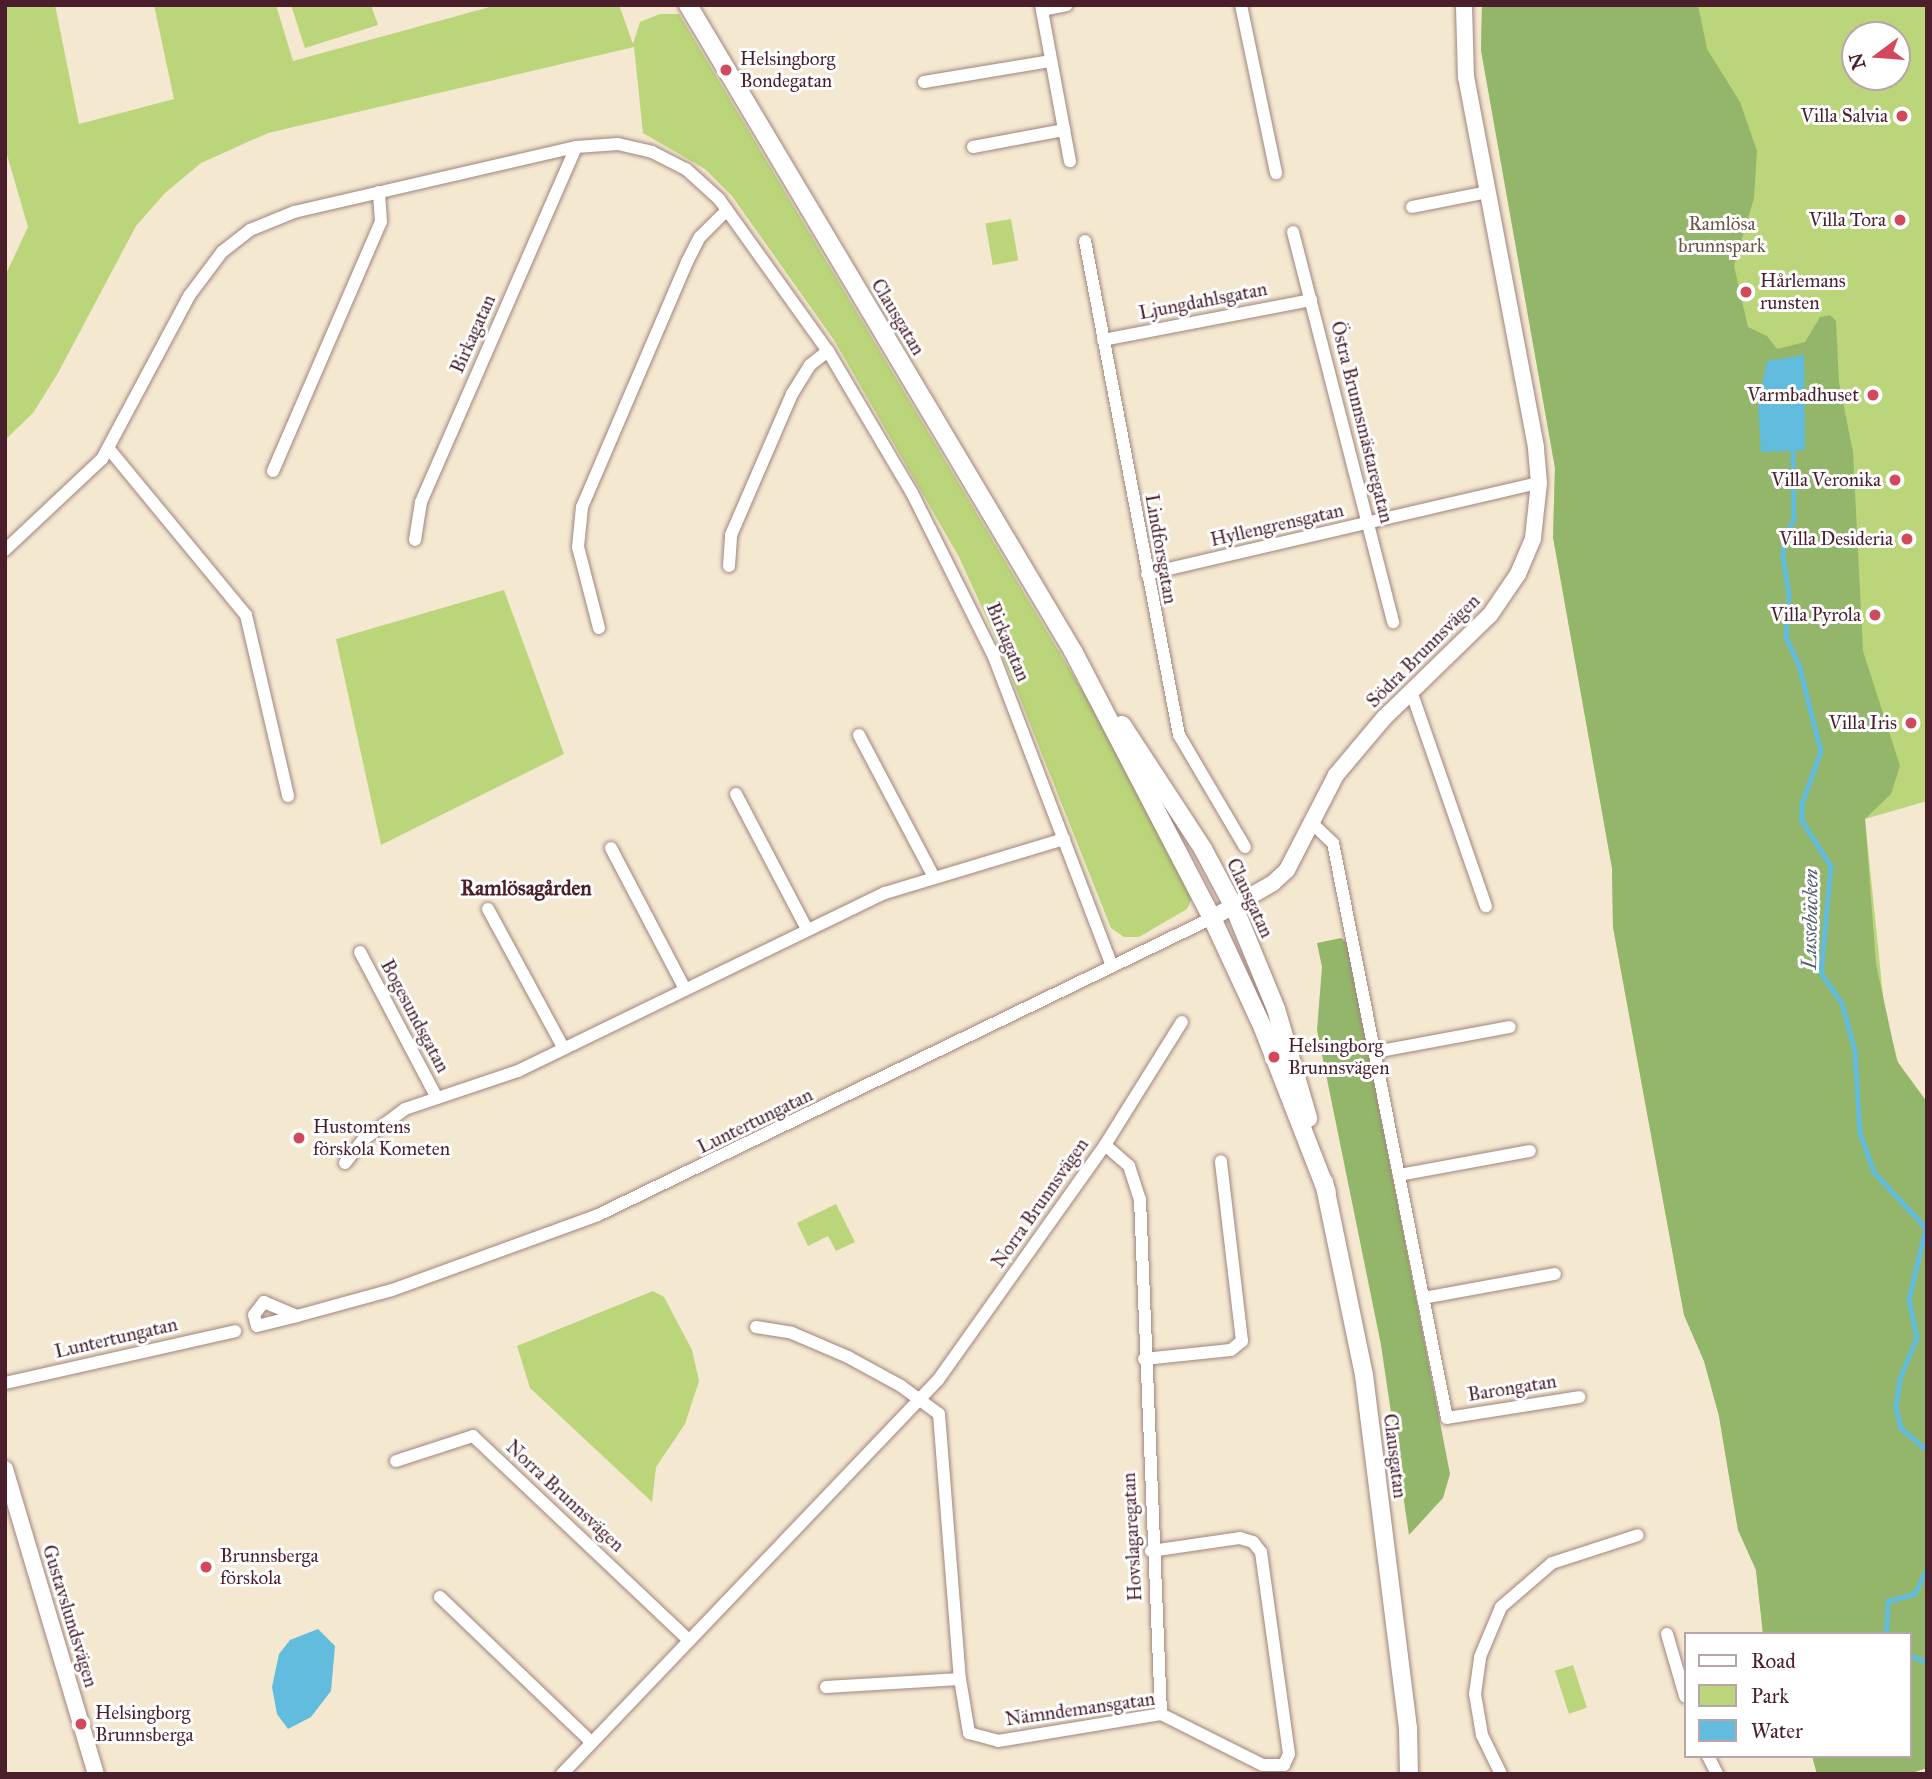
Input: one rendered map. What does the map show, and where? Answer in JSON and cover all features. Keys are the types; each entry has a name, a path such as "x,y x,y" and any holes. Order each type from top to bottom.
{"main road":[{"name":"Clausgatan","path":"688,5 1073,651 1178,808 1234,907 1284,1034 1327,1192 1364,1374 1408,1728 1418,1774"},
{"name":"Clausgatan","path":"1073,651 1212,918 1267,1037 1327,1192"},
{"name":"Clausgatan","path":"1408,1728 1409,1774"}],"street":[{"path":"1066,5 1041,7 1070,161"},
{"path":"1241,5 1276,173"},
{"name":"Södra Brunnsvägen","path":"1212,918 1234,907 1287,870 1336,775 1411,691 1507,594 1533,538 1539,484 1536,447 1465,66 1464,5"},
{"path":"924,82 1051,61"},
{"path":"973,148 1064,130"},
{"name":"Birkagatan","path":"5,550 109,449 189,296 222,252 270,220 576,147 618,144 664,157 698,178 727,210 828,351 965,590 1112,966"},
{"name":"Birkagatan","path":"415,540 421,502 576,147"},
{"path":"273,471 381,222 379,192"},
{"path":"1412,207 1488,192"},
{"path":"599,628 579,552 582,507 687,262 700,237 727,210"},
{"name":"Östra Brunnsmästaregatan","path":"1293,232 1393,622"},
{"name":"Lindforsgatan","path":"1084,241 1179,736 1245,847"},
{"name":"Ljungdahlsgatan","path":"1103,340 1311,300"},
{"path":"729,566 731,535 792,394 810,365 828,351"},
{"path":"109,449 246,615 288,796"},
{"name":"Hyllengrensgatan","path":"1147,574 1539,484"},
{"path":"1411,691 1486,906"},
{"path":"859,735 934,877"},
{"path":"736,794 807,929"},
{"name":"Barongatan","path":"1312,823 1333,843 1447,1418 1579,1397"},
{"name":"Bogesundsgatan","path":"345,1164 359,1144 399,1112 504,1077 885,893 1064,839"},
{"path":"611,848 685,989"},
{"path":"488,909 564,1049"},
{"name":"Luntertungatan","path":"297,1317 443,1274 598,1215 1212,918"},
{"name":"Bogesundsgatan","path":"360,952 437,1098"},
{"name":"Norra Brunnsvägen","path":"562,1774 590,1741 920,1399 1105,1145 1182,1022"},
{"path":"1375,1052 1510,1027"},
{"name":"Hovslagaregatan","path":"1105,1145 1129,1167 1138,1187 1151,1552 1161,1714"},
{"path":"1399,1175 1531,1152"},
{"path":"1144,1359 1231,1350 1242,1341 1221,1161"},
{"path":"1423,1298 1555,1274"},
{"path":"755,1327 792,1333 826,1347 920,1399"},
{"name":"Luntertungatan","path":"5,1383 235,1331"},
{"name":"Nämndemansgatan","path":"920,1399 939,1414 943,1430 966,1730 988,1740 1161,1714 1263,1765 1280,1766 1289,1758 1261,1552 1253,1542 1240,1538 1151,1552"},
{"name":"Norra Brunnsvägen","path":"396,1461 473,1436 689,1640"},
{"name":"Gustavslundsvägen","path":"5,1469 96,1774"},
{"path":"1501,1774 1482,1735 1475,1694 1480,1657 1501,1607 1552,1563 1638,1535"},
{"path":"440,1597 590,1741"},
{"path":"1667,1634 1684,1693"},
{"path":"826,1687 960,1679"},
{"path":"1710,1758 1717,1774"}],"green space":[{"path":"5,5 55,5 79,124 174,99 154,5 276,5 293,61 497,5 619,5 633,44 640,22 660,14 679,14 1101,722 1193,896 1187,909 1139,937 1124,937 1111,928 995,636 959,557 834,340 732,196 705,169 643,133 634,47 268,133 201,163 165,193 136,226 58,373 33,413 5,440 5,276 28,227 5,148"},
{"path":"291,5 371,5 378,25 305,48"},
{"name":"Ramlösa brunnspark","path":"1482,5 1927,5 1927,801 1865,819 1885,1015 1903,1079 1927,1102 1927,1768 1908,1774 1817,1774 1813,1758 1911,1758 1911,1632 1763,1632 1756,1570 1738,1530 1719,1416 1704,1361 1684,1315 1613,927 1612,868 1553,537 1555,468 1481,50"},
{"name":"Ramlösa brunnspark","path":"1482,5 1698,5 1707,49 1740,102 1757,151 1754,198 1734,266 1748,327 1767,336 1777,349 1805,342 1820,317 1830,315 1836,321 1839,382 1853,452 1863,651 1900,766 1891,794 1865,819 1876,964 1897,1061 1927,1102 1927,1768 1908,1774 1817,1774 1813,1758 1911,1758 1911,1632 1763,1632 1756,1570 1738,1530 1719,1416 1704,1361 1684,1315 1613,927 1612,868 1553,537 1555,468 1481,50"},
{"path":"1011,219 1018,260 993,265 985,224"},
{"path":"504,590 564,754 381,845 336,639"},
{"path":"1341,938 1347,942 1450,1474 1443,1498 1409,1535 1381,1345 1317,1030 1322,967 1317,943"},
{"path":"836,1204 855,1242 836,1251 828,1236 808,1246 797,1223"},
{"path":"653,1291 664,1297 692,1350 699,1381 685,1424 656,1467 652,1502 530,1388 517,1346"},
{"path":"1573,1665 1587,1708 1569,1714 1555,1671"}],"water":[{"path":"1804,355 1805,450 1761,452 1758,405 1767,361"},
{"path":"318,1629 335,1646 331,1691 311,1717 288,1729 277,1714 272,1687 279,1654 290,1640"}],"waterway":[{"name":"Lussebäcken","path":"1793,445 1794,520 1785,536 1783,556 1789,594 1786,637 1799,665 1821,751 1802,804 1802,821 1831,866 1821,973 1842,1003 1855,1051 1860,1133 1874,1172 1926,1228 1909,1300 1917,1338 1900,1379 1896,1407 1901,1428 1927,1451"},
{"name":"Lussebäcken","path":"1886,1632 1888,1601 1914,1594 1927,1569"},
{"name":"Lussebäcken","path":"1911,1656 1927,1662"}],"place":[{"name":"Helsingborg Bondegatan","path":"726,70"},
{"name":"Villa Salvia","path":"1902,116"},
{"name":"Villa Tora","path":"1900,220"},
{"name":"Hårlemans runsten","path":"1746,292"},
{"name":"Varmbadhuset","path":"1873,395"},
{"name":"Villa Veronika","path":"1895,480"},
{"name":"Villa Desideria","path":"1907,539"},
{"name":"Villa Pyrola","path":"1875,615"},
{"name":"Villa Iris","path":"1911,723"},
{"name":"Helsingborg Brunnsvägen","path":"1274,1057"},
{"name":"Hustomtens förskola Kometen","path":"299,1138"},
{"name":"Brunnsberga förskola","path":"206,1567"},
{"name":"Helsingborg Brunnsberga","path":"81,1724"}],"district":[{"name":"Ramlösagården","path":"526,888"}]}
